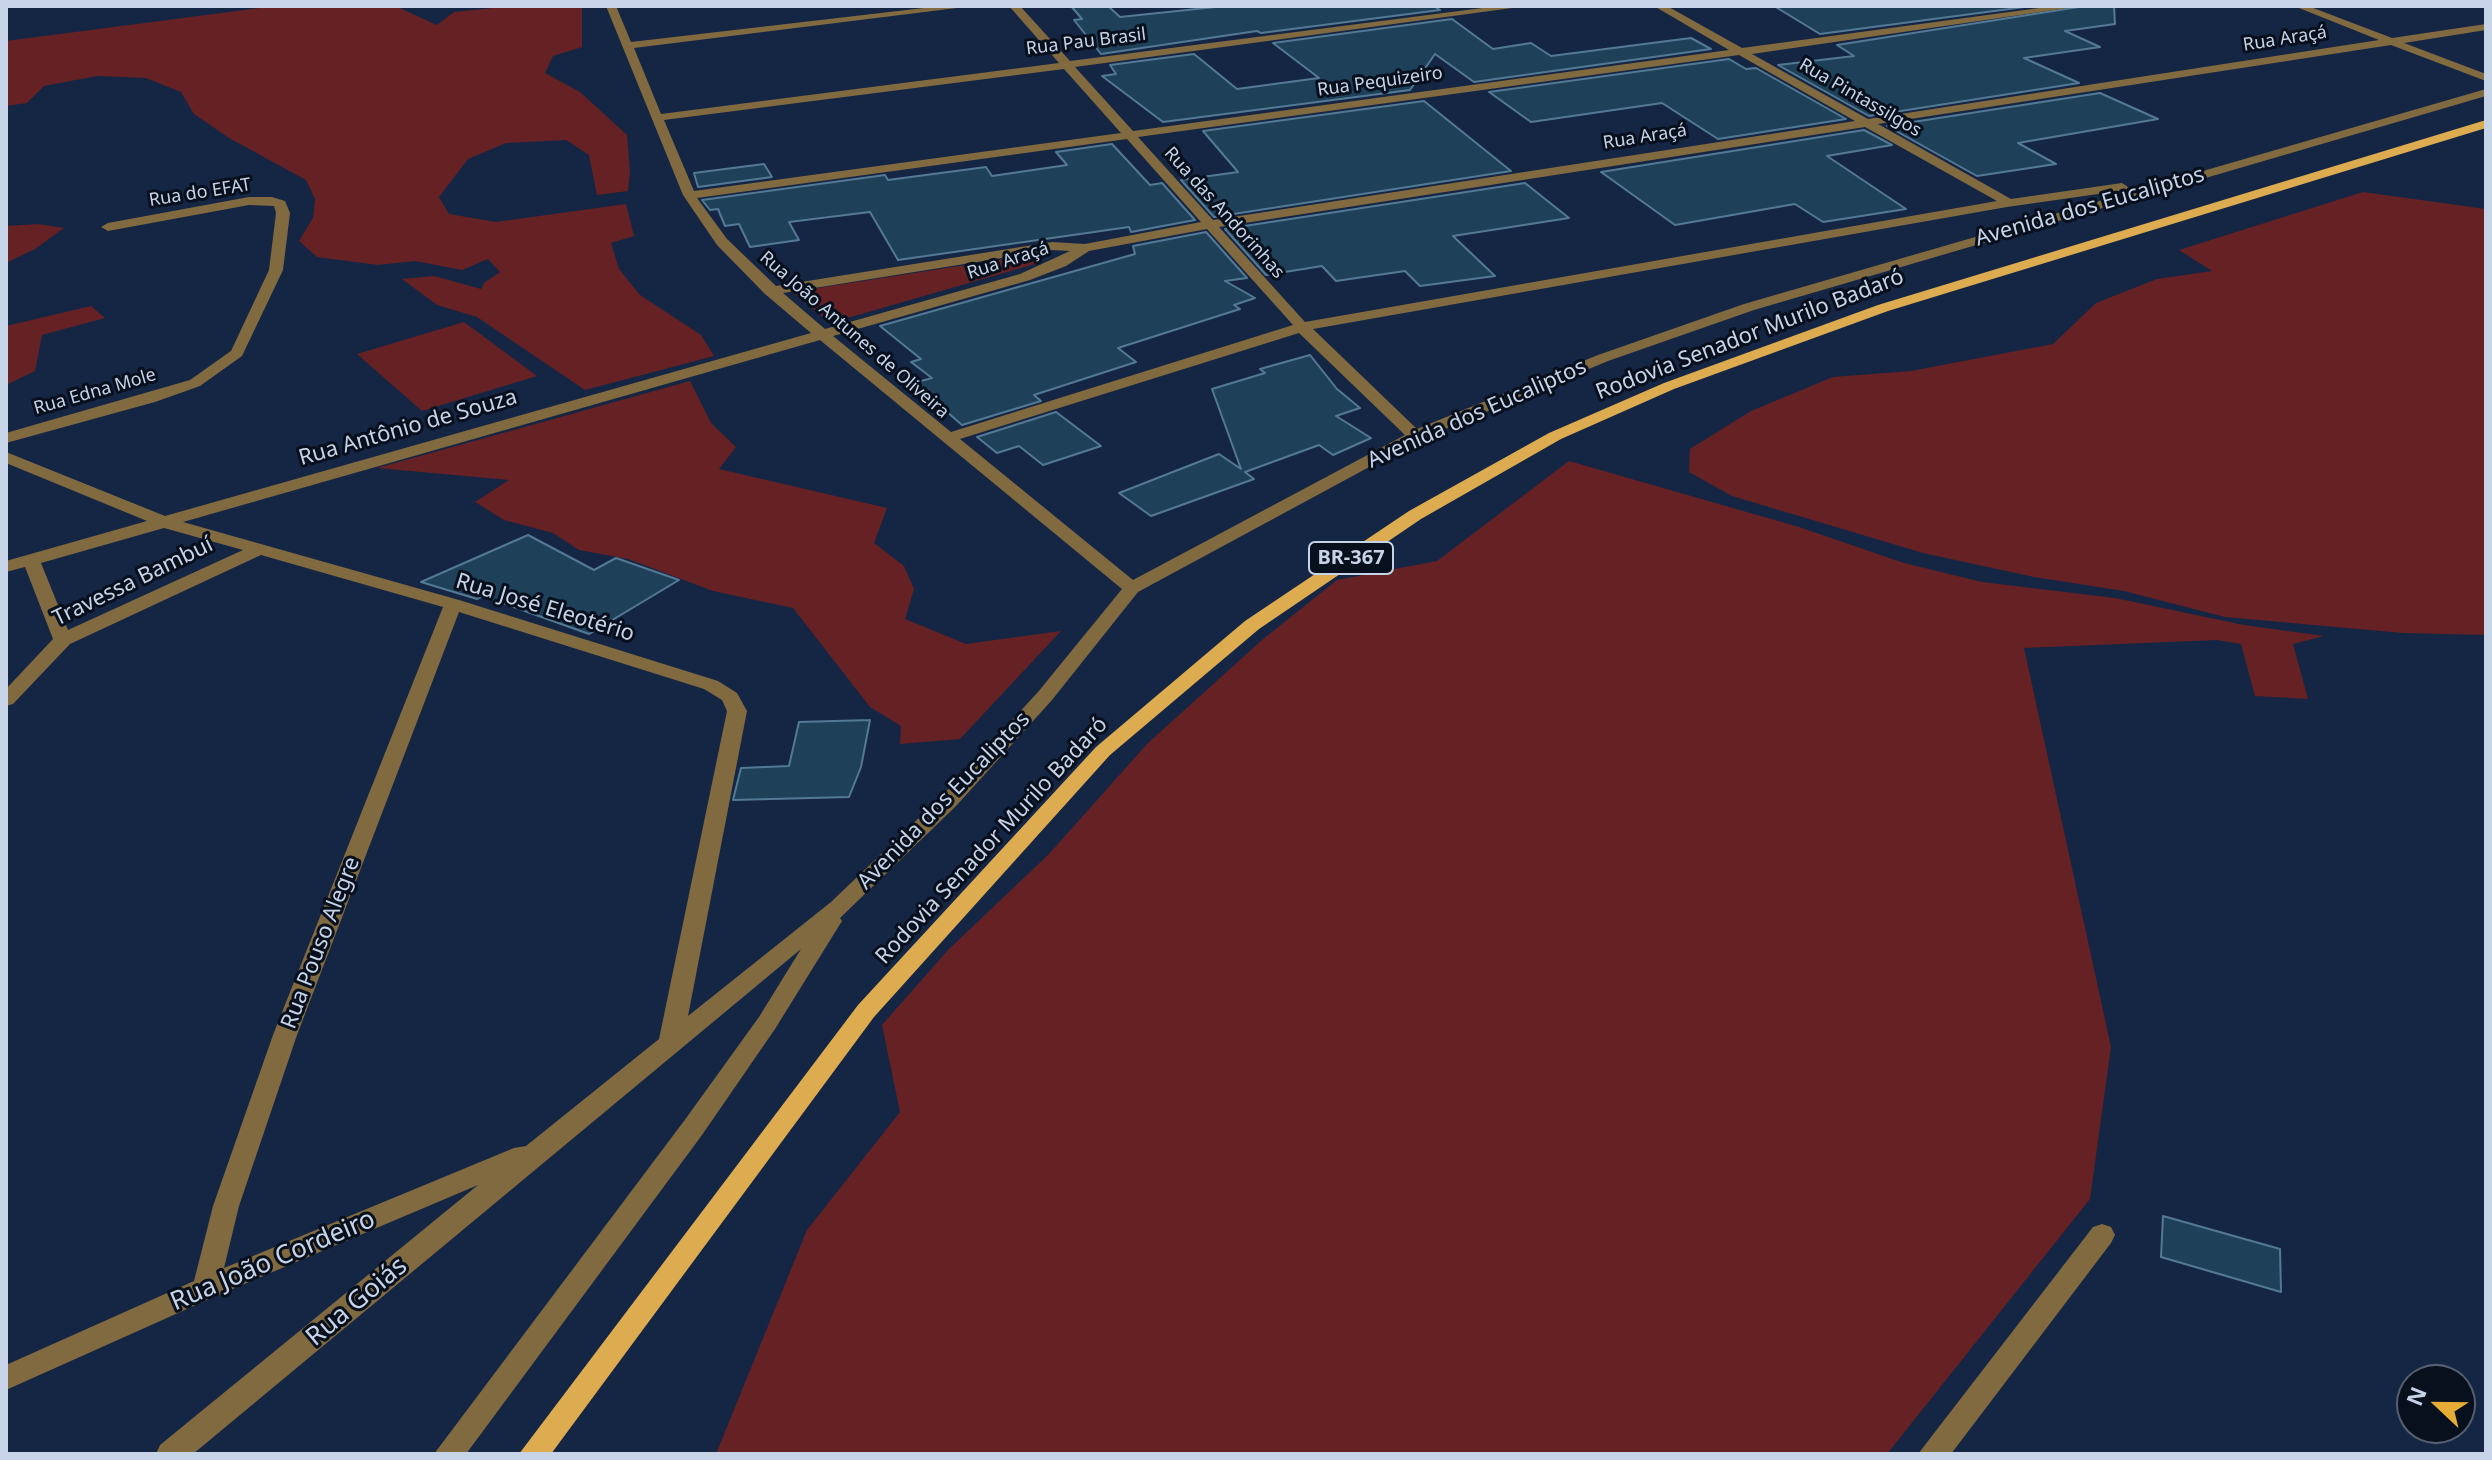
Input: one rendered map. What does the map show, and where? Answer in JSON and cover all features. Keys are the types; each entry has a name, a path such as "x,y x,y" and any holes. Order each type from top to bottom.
{"main road":[{"name":"Rodovia Senador Murilo Badaró","path":"534,1454 866,1011 1103,751 1264,617 1427,508 1555,436 1669,386 1883,308 2486,124"}],"street":[{"name":"Rua João Antunes de Oliveira","path":"611,6 689,195 722,242 770,291 822,336 1132,588"},
{"path":"625,46 968,6"},
{"name":"Rua das Andorinhas","path":"1014,6 1302,327 1415,436"},
{"name":"Rua Pau Brasil","path":"656,118 1522,6"},
{"name":"Rua Pintassilgos","path":"1659,6 2042,221"},
{"name":"Rua Pequizeiro","path":"689,195 2077,6"},
{"path":"2299,6 2486,78"},
{"name":"Rua Araçá","path":"822,336 1025,277 1061,263 1085,248 1211,224 2486,27"},
{"name":"Avenida dos Eucaliptos","path":"541,1148 839,907 949,801 1045,696 1132,588 1415,436 1603,358 1749,307 2486,92"},
{"path":"947,438 1302,327 2008,203 2184,179"},
{"name":"Rua do EFAT","path":"108,227 249,201 280,204 283,213 276,270 237,353 195,383"},
{"path":"770,291 1052,246 1085,248"},
{"name":"Rua Antônio de Souza","path":"6,567 822,336"},
{"name":"Rua Edna Mole","path":"6,438 195,383"},
{"name":"Rua José Eleotério","path":"6,457 163,522 255,551 453,604 711,685 730,697 737,711 670,1046"},
{"name":"Travessa Bambuí","path":"6,700 63,640 255,551"},
{"path":"31,560 63,640"},
{"name":"Rua Pouso Alegre","path":"206,1288 226,1206 285,1035 453,604"},
{"path":"449,1454 693,1128 767,1023 839,907"},
{"name":"Rua João Cordeiro","path":"6,1378 206,1288 541,1148"},
{"name":"Rua Goiás","path":"171,1454 541,1148"},
{"path":"1933,1454 2102,1235"}],"shaded area":[{"path":"275,6 395,6 437,25 454,12 512,6 582,6 582,47 553,56 545,73 580,92 627,135 628,191 597,195 589,155 566,140 506,143 468,159 439,197 449,214 496,222 626,204 634,236 611,243 619,269 640,295 701,335 714,356 585,390 477,317 437,305 402,279 434,276 481,289 484,283 500,272 488,259 462,270 415,261 378,265 317,257 299,241 313,218 315,199 306,180 229,138 194,114 181,92 146,78 97,76 44,86 27,103 6,106 6,41"},
{"path":"2363,192 2486,209 2486,635 2403,633 2225,617 2124,591 2034,577 1923,553 1732,496 1689,472 1690,449 1751,411 1833,377 1911,371 2053,344 2096,303 2157,279 2212,271 2179,250"},
{"path":"38,224 64,228 35,249 6,263 6,226"},
{"path":"1037,254 1042,258 1035,264 830,323 792,292"},
{"path":"91,306 105,318 42,335 35,371 6,385 6,326"},
{"path":"464,322 537,376 422,411 357,354"},
{"path":"690,381 711,423 736,447 719,469 887,508 874,543 904,566 914,589 905,619 966,644 1061,631 960,739 900,744 901,726 870,707 793,608 713,591 628,559 579,550 553,533 504,520 475,502 509,480 377,468"},
{"path":"1569,461 1799,527 1904,563 1982,582 2115,598 2244,625 2324,636 2293,644 2308,699 2255,696 2241,644 2217,640 2024,648 2111,1047 2090,1199 1887,1454 716,1454 807,1230 900,1112 882,1025 948,950 1049,854 1147,744 1262,640 1337,580 1437,561"}],"building":[{"path":"1071,6 1108,6 1120,17 1225,6 1434,6 1440,10 1261,33 1257,31 1101,54 1074,20 1082,19"},
{"path":"1774,6 2032,6 1820,34"},
{"path":"2085,6 2114,6 2115,24 2065,31 2100,47 2024,58 2079,83 1869,116 1778,65 1854,56 1837,45"},
{"path":"1452,19 1493,49 1531,43 1551,56 1691,38 1711,49 1474,82 1435,54 1410,90 1163,122 1102,76 1116,74 1110,65 1194,54 1237,89 1319,78 1273,43"},
{"path":"1729,59 1746,69 1756,68 1846,119 1718,139 1662,103 1531,122 1489,92"},
{"path":"2100,93 2158,119 2018,143 2056,164 1977,176 1887,126"},
{"path":"1424,101 1511,171 1214,217 1181,180 1238,172 1203,131"},
{"path":"1864,130 1892,145 1827,156 1906,209 1823,222 1795,204 1675,225 1601,172"},
{"path":"1112,144 1150,185 1162,183 1195,220 1131,232 1129,227 898,260 870,212 789,222 799,240 750,247 739,224 725,226 718,209 710,210 702,200 885,175 888,180 986,167 992,176 1067,165 1056,152"},
{"path":"764,164 772,177 698,187 694,173"},
{"path":"1525,183 1569,218 1453,236 1495,276 1420,286 1405,271 1336,281 1322,266 1266,275 1225,229"},
{"path":"1206,232 1247,278 1225,281 1255,298 1234,305 1240,309 1118,348 1136,362 1034,395 1041,401 962,425 914,383 932,378 911,362 921,359 880,326 1135,254 1133,246"},
{"path":"1310,355 1337,389 1360,408 1336,416 1371,438 1333,455 1319,445 1245,472 1254,479 1151,516 1119,493 1219,454 1241,469 1212,389 1265,373 1260,369"},
{"path":"1056,412 1101,446 1043,465 1019,446 997,453 977,437"},
{"path":"528,535 594,570 616,558 679,580 589,634 483,596 477,599 421,582"},
{"path":"870,720 861,767 849,797 733,800 741,768 789,766 799,722"},
{"path":"2163,1216 2280,1249 2281,1292 2161,1257"}]}
